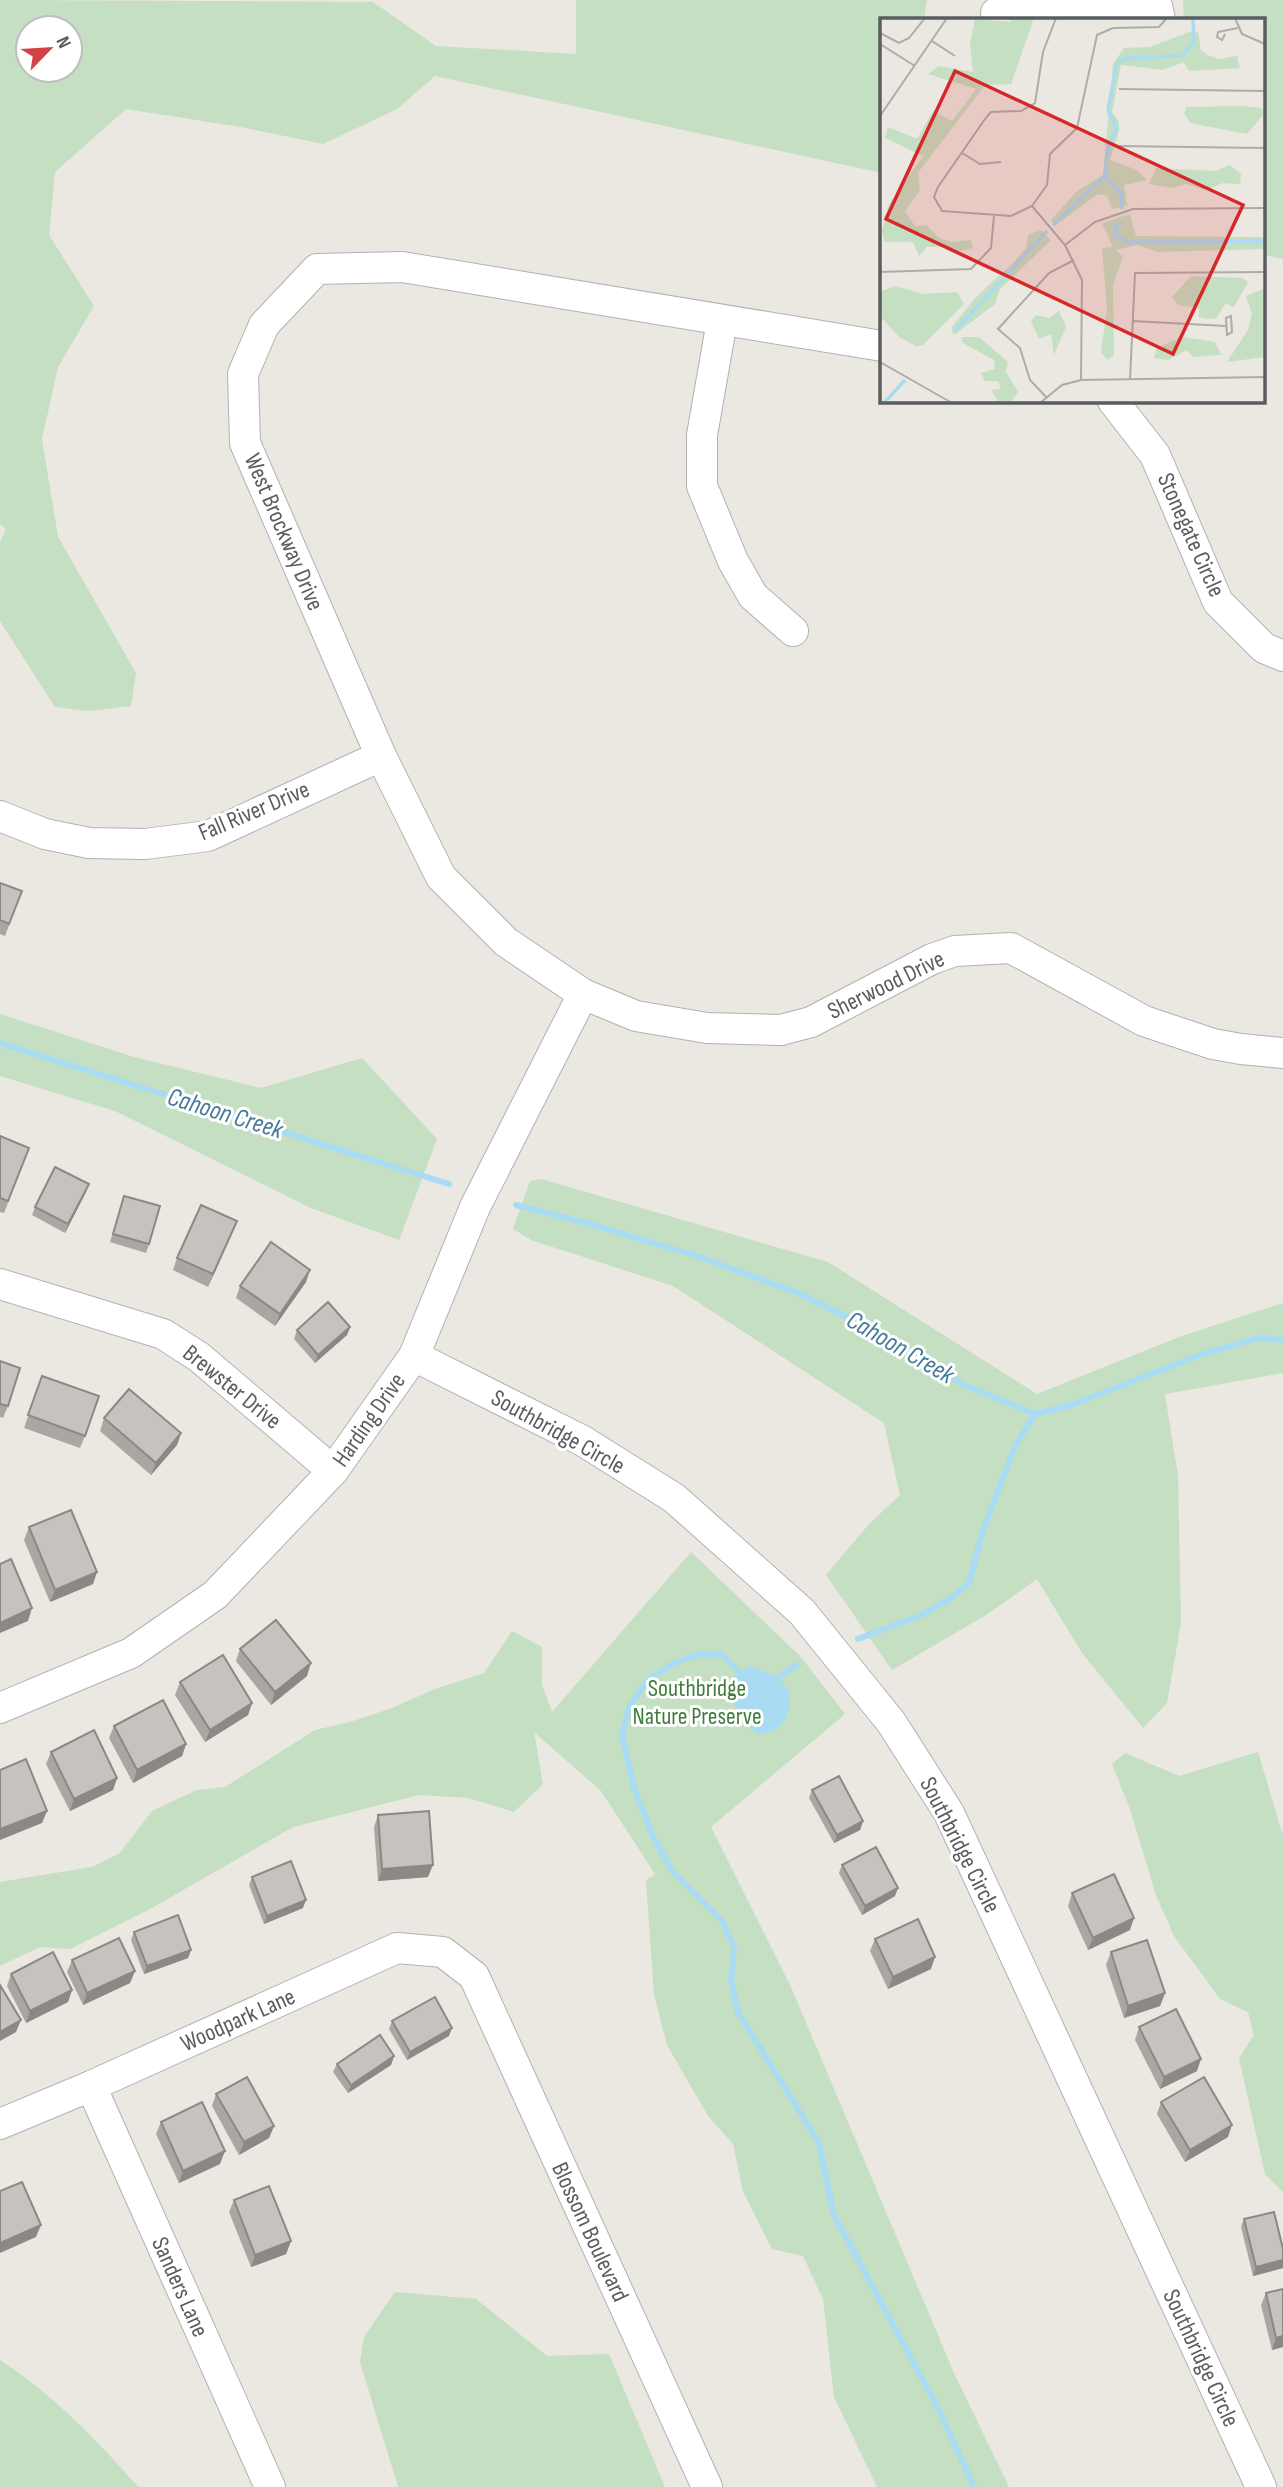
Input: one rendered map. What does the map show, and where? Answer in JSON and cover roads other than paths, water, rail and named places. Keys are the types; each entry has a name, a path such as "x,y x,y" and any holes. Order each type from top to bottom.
{"street":[{"path":"996,11 1060,5 1158,8"},
{"name":"West Brockway Drive","path":"636,1016 583,994 506,942 441,877 381,755 246,443 243,374 264,325 317,269 402,267 722,321"},
{"path":"793,631 753,596 733,561 702,486 702,435 722,321 880,346"},
{"name":"Stonegate Circle","path":"1114,402 1156,455 1218,601 1264,648 1283,656"},
{"name":"Fall River Drive","path":"0,816 45,834 89,843 145,844 208,836 381,755"},
{"name":"Sherwood Drive","path":"636,1016 707,1028 781,1030 811,1022 932,959 956,951 1011,948 1144,1021 1213,1044 1283,1053"},
{"name":"Harding Drive","path":"0,1708 131,1653 215,1595 332,1471 414,1356 475,1207 583,994"},
{"name":"Brewster Drive","path":"0,1284 163,1335 199,1357 332,1471"},
{"name":"Southbridge Circle","path":"414,1356 583,1441 674,1498 802,1612 891,1723 949,1813 1261,2487"},
{"name":"Woodpark Lane","path":"0,2124 91,2086 397,1948 443,1952 474,1976"},
{"name":"Blossom Boulevard","path":"474,1976 707,2487"},
{"name":"Sanders Lane","path":"91,2086 270,2487"}],"water":[{"path":"748,1666 777,1678 787,1689 790,1702 787,1715 780,1726 771,1732 758,1734 745,1723 734,1703 732,1678"}],"waterway":[{"name":"Cahoon Creek","path":"0,1043 449,1184"},
{"name":"Cahoon Creek","path":"516,1205 700,1257 798,1293 891,1338 964,1385 1035,1414 1071,1405 1200,1355 1257,1338 1283,1340"},
{"path":"858,1639 919,1616 950,1599 969,1583 982,1533 1015,1446 1035,1414"},
{"path":"745,1678 721,1654 699,1654 674,1663 648,1680 629,1707 622,1735 634,1788 652,1834 672,1871 722,1921 734,1947 731,1981 738,2012 819,2143 834,2215 939,2410 974,2487"},
{"path":"770,1683 797,1665"}],"park label":[{"name":"Southbridge Nature Preserve","path":"697,1702"}]}
